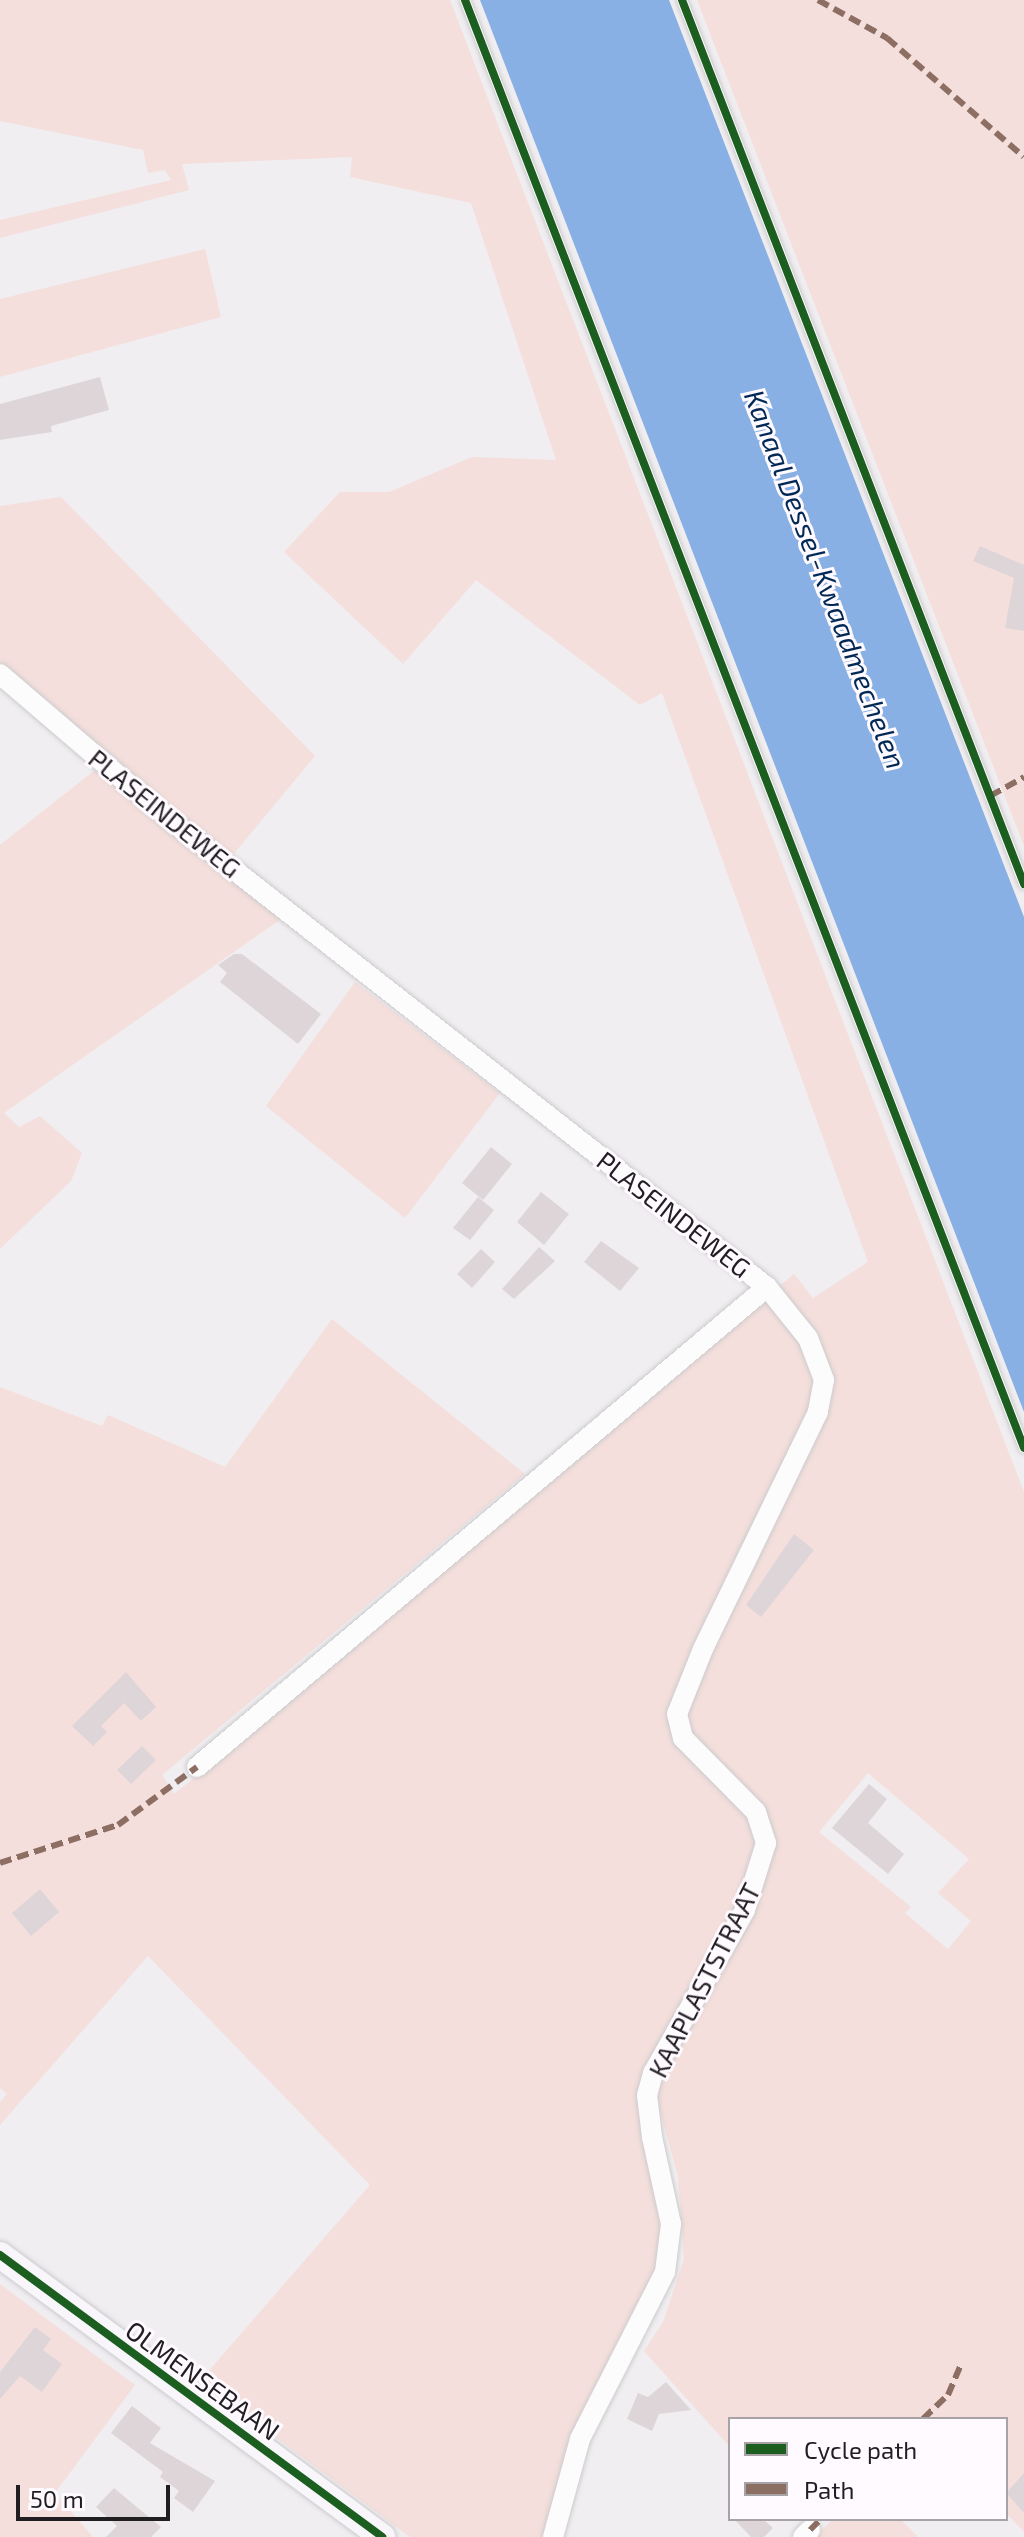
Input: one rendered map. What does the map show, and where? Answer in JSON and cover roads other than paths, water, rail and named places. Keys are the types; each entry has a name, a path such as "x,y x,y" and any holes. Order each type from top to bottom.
{"street":[{"name":"PLASEINDEWEG","path":"0,674 169,819 767,1287 197,1767"},
{"name":"KAAPLASTSTRAAT","path":"553,2537 580,2439 665,2272 671,2224 652,2137 647,2095 653,2073 745,1910 766,1843 756,1812 683,1738 677,1714 703,1649 818,1412 824,1380 808,1338 767,1287"},
{"name":"OLMENSEBAAN","path":"0,2255 382,2537"}],"lane":[{"path":"465,0 1024,1448"},
{"path":"682,0 1024,884"}],"water":[{"name":"Kanaal Dessel-Kwaadmechelen","path":"480,0 669,0 1024,917 1024,1412"}]}
